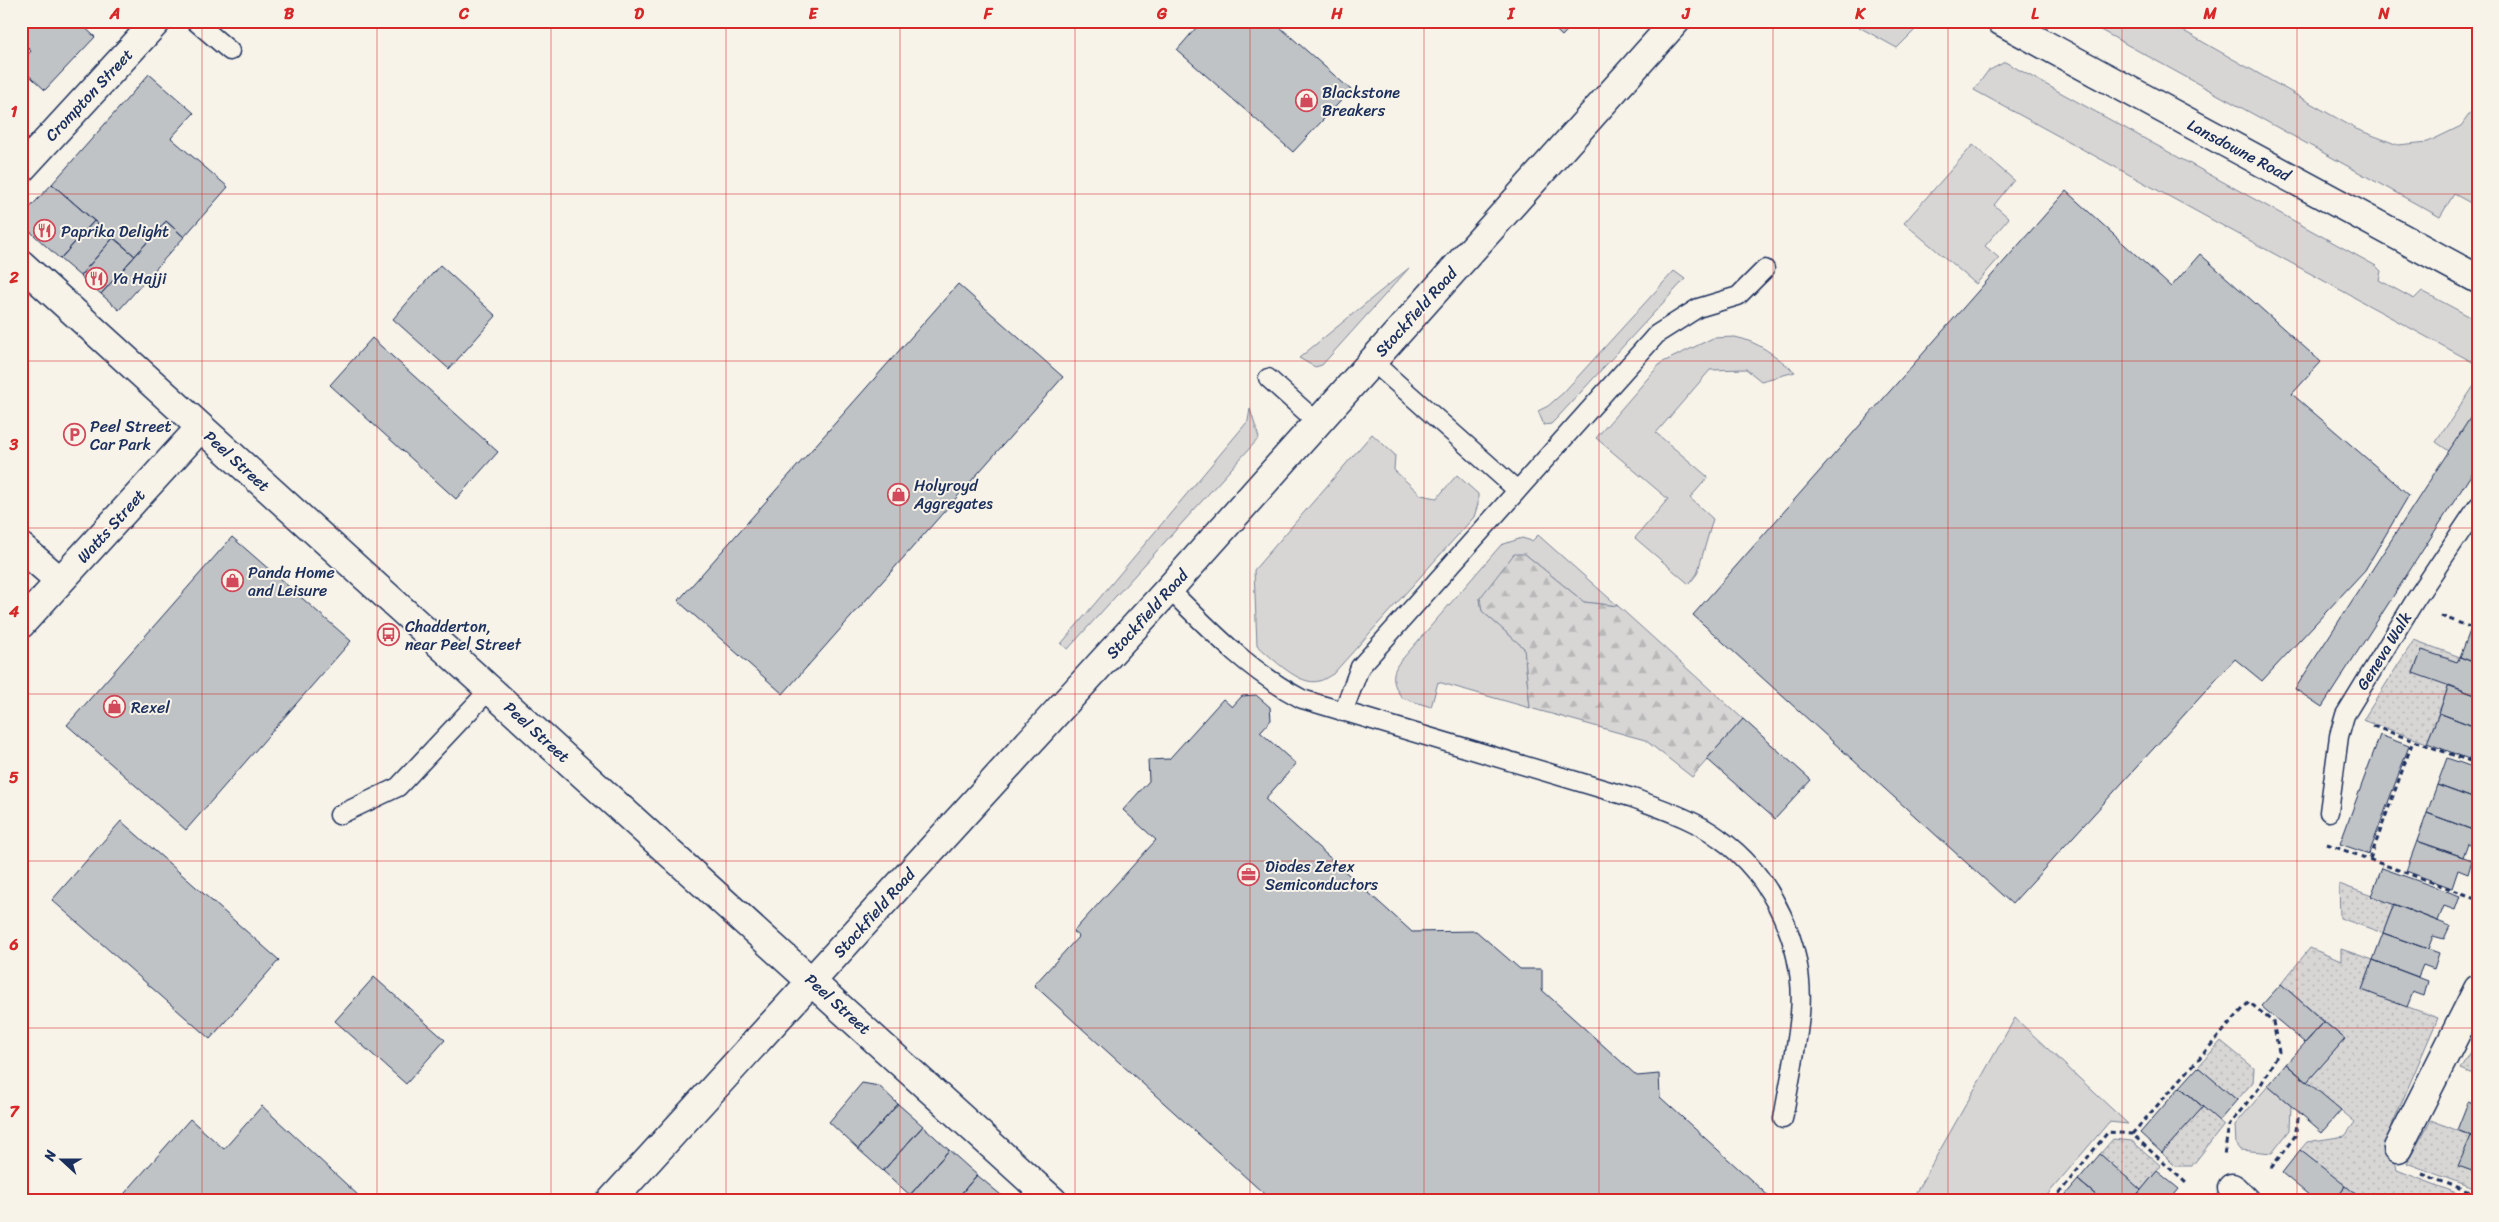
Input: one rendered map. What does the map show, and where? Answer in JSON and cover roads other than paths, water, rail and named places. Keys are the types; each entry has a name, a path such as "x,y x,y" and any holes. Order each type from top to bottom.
{"street":[{"name":"Crompton Street","path":"21,168 157,21"},
{"name":"Stockfield Road","path":"611,1201 813,982 870,916 1169,589 1676,21"},
{"name":"Lansdowne Road","path":"2001,21 2478,279"},
{"name":"Peel Street","path":"21,264 1054,1201"},
{"name":"Watts Street","path":"21,624 200,428"},
{"path":"21,547 60,581"},
{"path":"2398,1148 2478,989"}],"lane":[{"path":"195,21 230,51"},
{"path":"1342,712 1360,667 1657,334 1698,308 1738,296 1765,269"},
{"path":"1372,361 1517,490"},
{"path":"1268,378 1317,422"},
{"name":"Geneva Walk","path":"2329,812 2339,736 2345,715 2414,602 2478,506"},
{"path":"1169,589 1210,630 1274,684 1302,699 1633,798 1679,816 1719,838 1753,869 1778,905 1792,941 1798,970 1800,1012 1783,1119"},
{"path":"339,815 398,787 490,690"}],"place":[{"name":"Blackstone Breakers","path":"1306,101"},
{"name":"Paprika Delight","path":"45,231"},
{"name":"Ya Hajji","path":"97,278"},
{"name":"Peel Street Car Park","path":"74,435"},
{"name":"Holyroyd Aggregates","path":"898,494"},
{"name":"Panda Home and Leisure","path":"232,581"},
{"name":"Chadderton, near Peel Street","path":"389,635"},
{"name":"Rexel","path":"115,707"},
{"name":"Diodes Zetex Semiconductors","path":"1249,875"}]}
